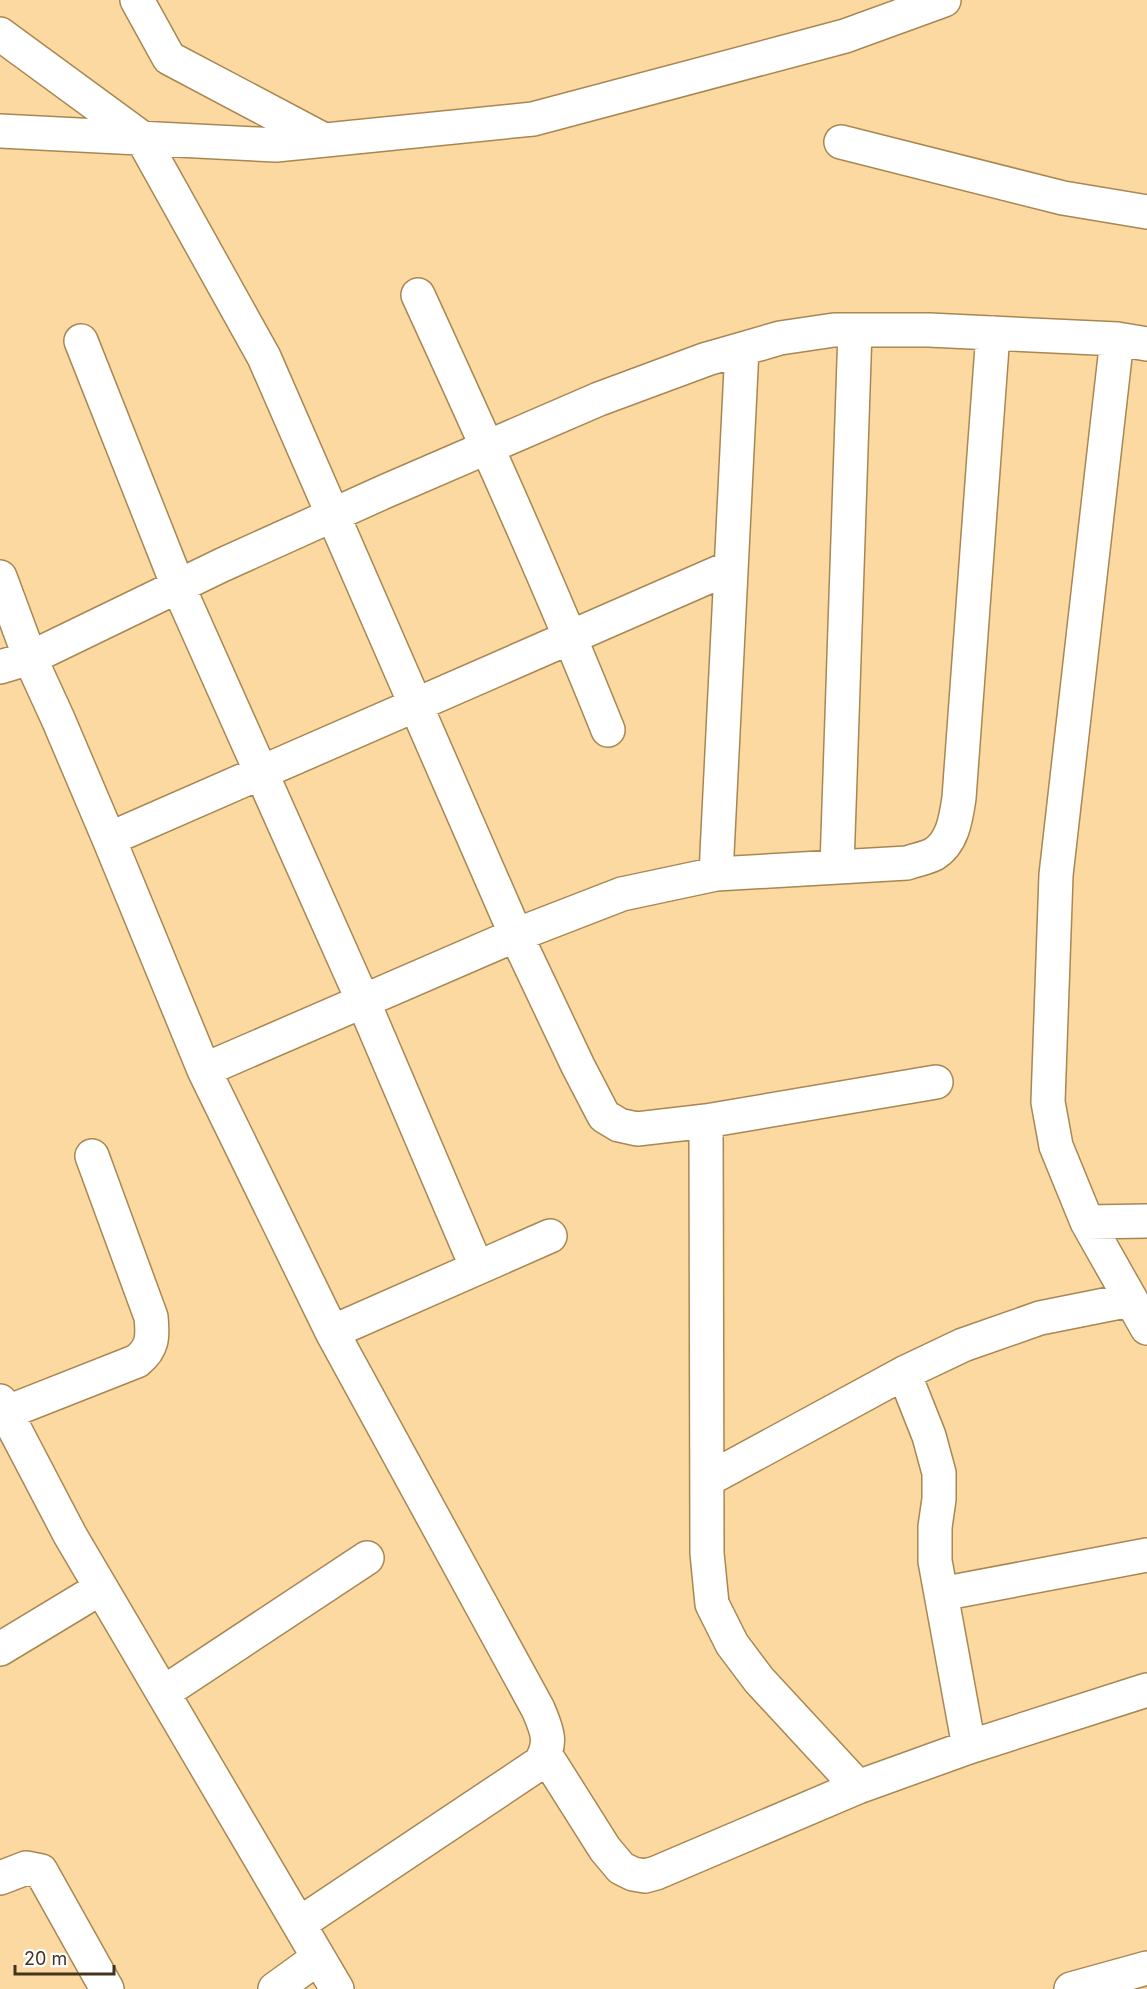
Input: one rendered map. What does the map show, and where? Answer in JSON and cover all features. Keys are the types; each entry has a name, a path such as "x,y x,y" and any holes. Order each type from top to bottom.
{"street":[{"path":"137,0 169,58 324,140"},
{"path":"0,131 276,145 533,119 845,36 944,0"},
{"path":"0,33 142,138 264,357 516,935 604,1116 619,1125 637,1129 706,1121 936,1082"},
{"path":"841,142 1063,198 1147,212"},
{"path":"418,295 488,447 571,637 608,730"},
{"path":"15,663 333,515 488,447 599,399 742,348 780,338 834,330 929,330 1132,341 1056,875 1048,1102 1056,1146 1087,1222 1147,1328"},
{"path":"837,866 855,330"},
{"path":"204,1070 516,935 622,894 716,874 907,863 934,854 948,839 955,823 959,798 993,333"},
{"path":"81,341 178,586 363,1001 477,1268"},
{"path":"716,874 742,348"},
{"path":"109,839 731,567"},
{"path":"0,577 15,663 58,719 204,1070 332,1332 538,1709 546,1729 548,1743 540,1763 299,1924"},
{"path":"706,1121 707,1553 712,1604 732,1644 759,1680 858,1787"},
{"path":"92,1156 151,1317 153,1332 151,1343 146,1354 137,1361 2,1409 70,1534 337,1989"},
{"path":"1087,1222 1147,1221"},
{"path":"332,1332 550,1236"},
{"path":"707,1480 904,1373 963,1345 1040,1318 1130,1300"},
{"path":"904,1373 929,1436 939,1473 935,1561 969,1747"},
{"path":"941,1594 1147,1555"},
{"path":"163,1693 367,1558"},
{"path":"0,1649 102,1588"},
{"path":"545,1754 605,1849 621,1868 633,1875 645,1876 858,1787 969,1747 1147,1690"},
{"path":"0,1878 26,1868 41,1871 107,1989"},
{"path":"275,1989 318,1958"},
{"path":"1071,1989 1147,1968"}]}
